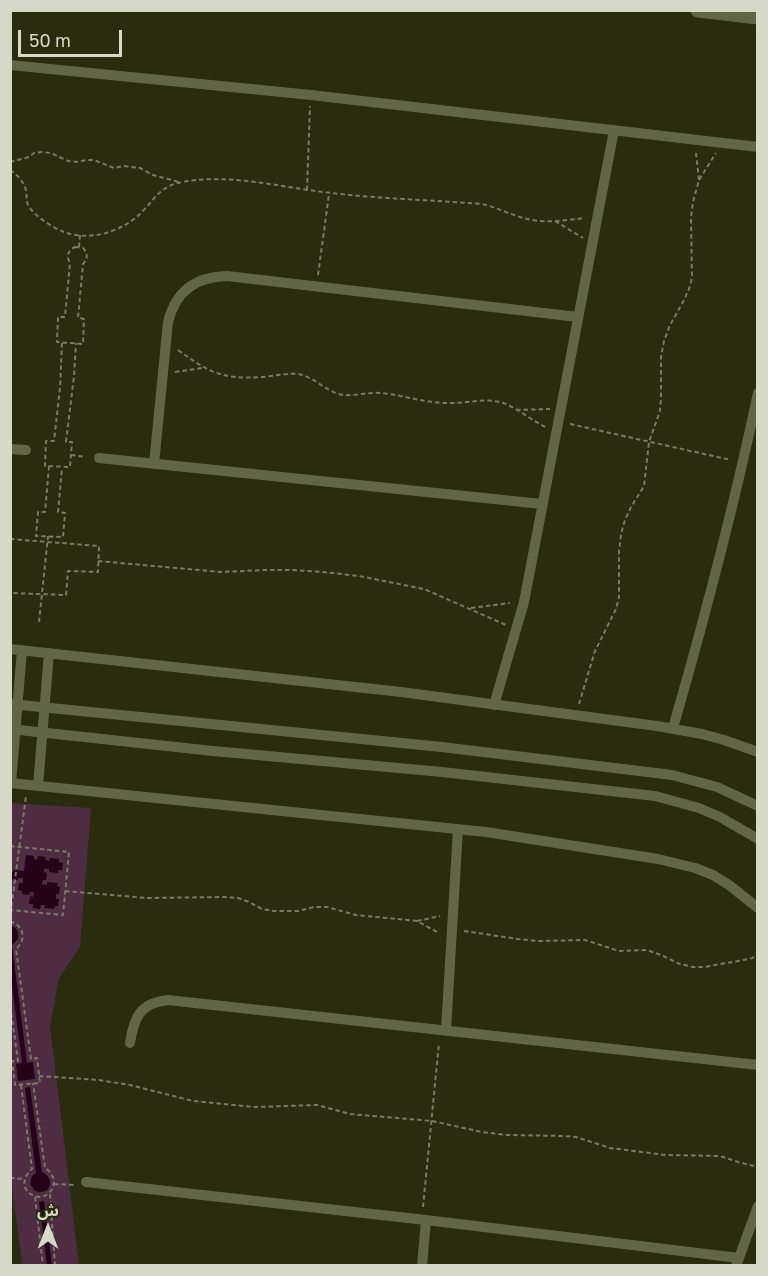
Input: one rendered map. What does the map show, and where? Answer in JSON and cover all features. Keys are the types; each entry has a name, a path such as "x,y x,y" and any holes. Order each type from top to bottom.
{"main road":[{"path":"698,10 758,17"}],"street":[{"path":"10,65 311,96 758,147"},
{"path":"495,705 524,602 614,130"},
{"path":"154,464 168,322 182,294 206,278 227,276 578,317"},
{"path":"673,728 712,586 758,393"},
{"path":"10,449 26,450"},
{"path":"99,458 542,504"},
{"path":"10,649 401,692 673,728 724,740 758,752"},
{"path":"22,651 14,704 11,783 459,829 677,862 712,875 745,896 758,908"},
{"path":"33,785 42,733 49,653"},
{"path":"14,704 442,747 672,775 717,787 758,806"},
{"path":"13,730 442,772 655,796 699,808 730,822 758,839"},
{"path":"443,1030 459,829"},
{"path":"130,1043 133,1024 142,1011 154,1002 168,1000 758,1065"},
{"path":"86,1182 424,1219 737,1262 758,1206"},
{"path":"422,1266 424,1219"}],"path":[{"path":"307,190 311,96"},
{"path":"694,140 699,180"},
{"path":"576,716 595,651 616,609 619,597 621,534 625,519 644,486 649,442 660,411 664,341 686,296 692,278 693,202 699,180 723,143"},
{"path":"10,162 28,158 34,153 51,153 68,161 94,160 114,168 123,166 140,168 153,175 181,182"},
{"path":"10,170 20,179 26,191 27,203 46,222 64,232 80,235 105,234 128,223 164,189 181,182 206,180 236,180 376,198 482,204 533,220 597,218"},
{"path":"316,286 330,193"},
{"path":"555,220 592,244"},
{"path":"79,247 80,235"},
{"path":"79,247 86,251 87,258 83,264 78,318 84,319 83,344 57,342 58,317 65,317 70,263 68,255 72,248 79,247"},
{"path":"166,341 202,368 221,375 245,378 297,374 344,395 377,393 451,403 492,401 506,404 556,433"},
{"path":"62,343 54,441 46,441 45,466 70,467 72,442 66,442 76,343"},
{"path":"163,374 202,368"},
{"path":"516,410 561,409"},
{"path":"558,421 742,462"},
{"path":"71,455 99,458"},
{"path":"49,466 45,512 38,512 36,536 63,537 64,513 58,512 62,467"},
{"path":"39,622 48,536"},
{"path":"10,539 99,546 98,572 68,571 66,595 10,593"},
{"path":"98,561 221,572 283,570 359,576 424,589 516,629"},
{"path":"468,608 524,602"},
{"path":"10,1004 18,1061 12,1061 11,1065 15,1085 40,1083 37,1058 31,1059 16,949 21,945 23,933 17,924 11,921 19,847 33,785"},
{"path":"10,846 69,852 63,915 11,910"},
{"path":"65,891 147,898 238,898 262,909 274,911 298,911 327,907 356,915 417,921 452,934 538,940 585,940 620,951 647,950 693,967 704,967 758,956"},
{"path":"417,921 453,914"},
{"path":"424,1219 432,1121 443,1030"},
{"path":"39,1076 99,1080 130,1085 193,1101 254,1107 317,1105 350,1114 432,1121 482,1132 576,1137 610,1148 666,1155 720,1156 758,1167"},
{"path":"33,1083 45,1168 54,1179 50,1193 55,1266"},
{"path":"21,1085 32,1169 27,1173 24,1185 26,1190 35,1197 50,1193"},
{"path":"10,1178 24,1179"},
{"path":"35,1197 44,1266"}],"shaded area":[{"path":"10,803 91,808 80,947 59,978 50,1026 79,1265 23,1266 22,1263 10,1171"},
{"path":"26,855 34,856 37,860 38,856 46,857 45,860 49,861 50,858 59,859 59,862 63,863 62,870 58,870 58,873 44,869 47,873 46,880 43,880 42,884 58,883 57,886 60,887 59,894 56,894 56,899 59,899 58,906 54,909 44,908 45,905 41,905 40,909 33,908 33,904 29,904 30,896 33,897 34,892 30,892 29,895 22,894 22,891 18,890 19,883 23,883 23,878 11,879 13,870 24,871"},
{"path":"10,925 16,928 18,934 18,939 12,945 27,1063 33,1062 35,1079 18,1081 16,1064 22,1063 11,978"},
{"path":"30,1087 42,1172 50,1182 48,1189 40,1192 35,1191 30,1184 32,1176 36,1173 25,1088"},
{"path":"44,1201 52,1265 47,1265 39,1202"}]}
